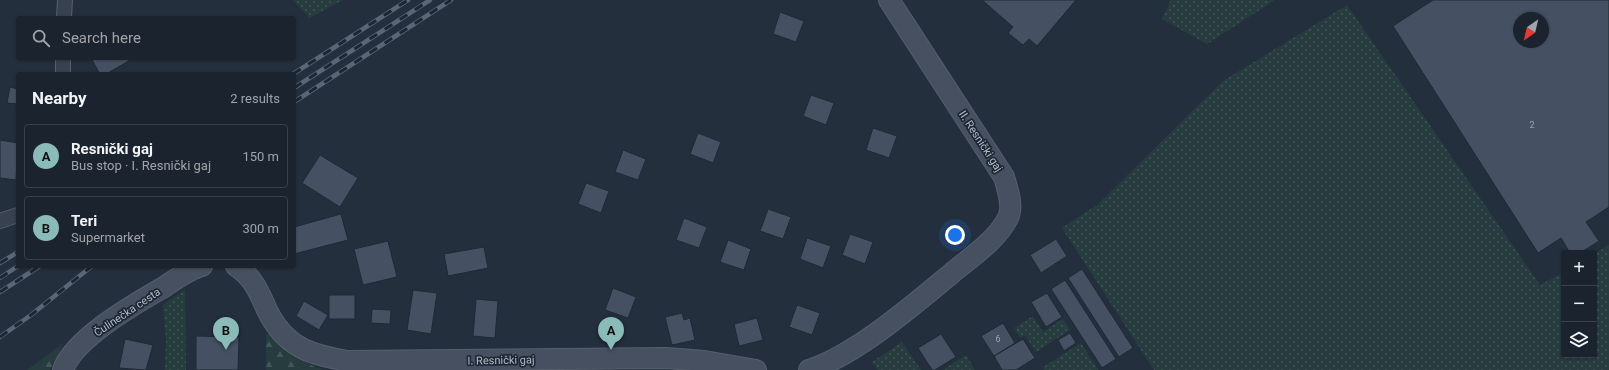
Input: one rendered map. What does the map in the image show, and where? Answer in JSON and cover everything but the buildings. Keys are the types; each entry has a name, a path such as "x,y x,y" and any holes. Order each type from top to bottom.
{"street":[{"path":"64,16 65,0"},
{"name":"II. Resnički gaj","path":"809,370 831,360 872,335 991,241 1009,216 1009,194 1004,177 889,0"},
{"path":"62,60 62,72"},
{"path":"0,221 16,217"},
{"name":"Čulinečka cesta","path":"63,370 75,350 124,310 187,272 197,268"},
{"name":"I. Resnički gaj","path":"239,268 246,272 254,282 275,324 283,334 304,350 322,357 348,361 666,358 704,360 745,369"},
{"name":"II. Resnički gaj","path":"841,370 872,335"}],"green space":[{"path":"293,0 343,0 309,18"},
{"path":"1171,0 1275,0 1207,44 1162,19"},
{"path":"1347,5 1540,285 1561,274 1561,358 1597,358 1597,252 1609,245 1609,370 1154,370 1062,228 1097,205 1223,81"},
{"path":"185,289 186,370 165,370 166,341 163,305"},
{"path":"1033,316 1043,332 1063,319 1070,330 1036,352 1025,335 1020,338 1014,328"},
{"path":"266,334 275,334 296,356 308,364 323,370 266,370"},
{"path":"902,342 921,370 878,370 872,362"},
{"path":"64,343 50,370 27,370"},
{"path":"1081,343 1098,370 1044,370 1043,367"},
{"path":"966,355 975,370 943,370"}],"railway":[{"path":"296,72 408,0"},
{"path":"296,87 430,0"},
{"path":"296,101 451,0"},
{"path":"0,263 16,253"},
{"path":"0,278 16,267"},
{"path":"0,292 37,268"},
{"path":"0,337 31,315 90,268"}],"place":[{"name":"Teri","path":"226,350"},
{"name":"Resnički gaj","path":"611,350"}]}
